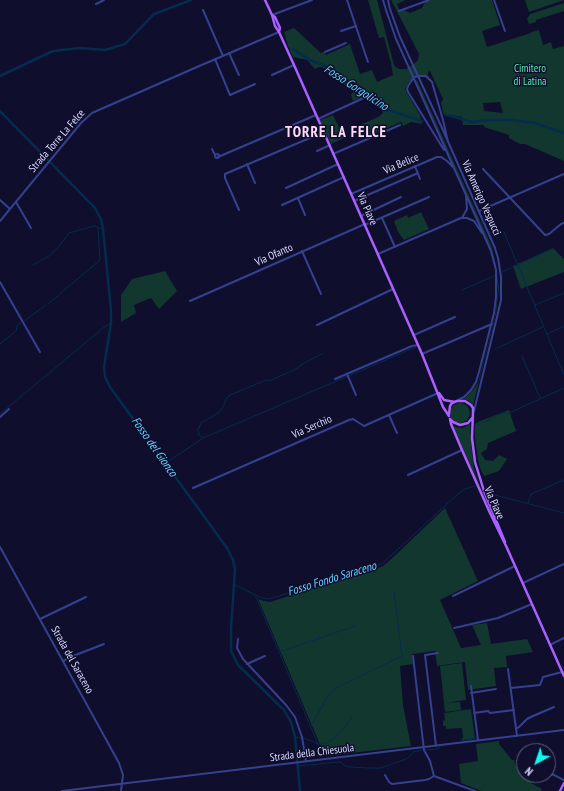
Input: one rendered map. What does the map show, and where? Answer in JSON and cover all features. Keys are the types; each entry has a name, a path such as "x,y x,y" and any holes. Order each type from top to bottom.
{"main road":[{"name":"Via Piave","path":"265,0 272,15 275,16 280,28 279,32 418,344 443,407 450,417 451,424 462,450 564,676"},
{"path":"438,393 444,400 465,401 471,405 473,416 468,423 456,424 450,417 449,409 456,401"},
{"name":"Via Piave","path":"473,416 472,442 476,466 485,494 507,548"},
{"path":"560,791 564,783"}],"street":[{"path":"96,4 104,0"},
{"path":"272,15 312,0"},
{"path":"347,0 368,62"},
{"name":"Via Amerigo Vespucci","path":"383,0 396,39 485,237 491,251 496,270 496,298 494,313 476,382 469,393 456,401"},
{"name":"Via Amerigo Vespucci","path":"388,0 400,37 479,211 498,258 501,277 501,300 496,325 473,412"},
{"path":"400,11 429,0"},
{"path":"494,0 505,31"},
{"path":"203,10 223,56"},
{"path":"341,31 356,26"},
{"name":"Strada Torre La Felce","path":"0,222 80,123 92,113 279,32"},
{"path":"325,52 346,43"},
{"path":"229,53 239,75"},
{"path":"215,59 230,95 255,84"},
{"path":"272,75 294,65"},
{"path":"449,147 432,82 425,76 415,77 408,86 408,92 449,157"},
{"path":"318,119 368,96"},
{"path":"212,150 217,155 223,154 316,115"},
{"path":"334,154 400,125"},
{"path":"239,210 225,178 227,173 324,132"},
{"path":"317,151 330,145"},
{"name":"Via Belice","path":"351,194 437,157 441,157 454,168"},
{"path":"247,164 255,183"},
{"path":"286,188 338,164"},
{"path":"415,166 420,178"},
{"path":"483,169 546,235 564,223"},
{"path":"354,201 418,173"},
{"path":"479,211 564,174"},
{"path":"282,205 344,177"},
{"path":"461,218 467,209 464,191"},
{"path":"361,216 401,197"},
{"name":"Via Ofanto","path":"190,301 429,197"},
{"path":"298,198 305,215"},
{"path":"0,200 10,209"},
{"path":"16,202 31,228"},
{"path":"382,218 395,247"},
{"path":"378,254 461,218 467,218 474,221 485,237"},
{"path":"302,251 321,294"},
{"path":"0,282 40,352"},
{"path":"317,325 393,289"},
{"path":"414,336 454,317"},
{"path":"422,354 492,324"},
{"path":"335,379 418,344"},
{"path":"347,374 356,395"},
{"name":"Via Serchio","path":"192,488 349,420 353,419 364,426 438,393"},
{"path":"0,417 9,409"},
{"path":"388,415 396,433"},
{"path":"408,475 462,450"},
{"name":"Strada del Saraceno","path":"0,547 119,763 122,774 122,784"},
{"path":"523,583 564,564"},
{"path":"453,596 515,566"},
{"path":"40,619 86,596"},
{"path":"454,628 498,618 532,604"},
{"path":"550,644 564,638"},
{"path":"238,639 237,645 241,657 295,717 302,737 306,761"},
{"path":"63,661 104,644"},
{"path":"436,746 425,655 438,653"},
{"path":"247,664 265,656"},
{"path":"413,656 425,753 430,762 434,776"},
{"path":"508,669 517,736"},
{"path":"511,688 540,684 543,677 562,672"},
{"path":"470,686 478,740"},
{"path":"471,693 496,689"},
{"path":"516,729 533,716 554,707"},
{"path":"474,713 514,710"},
{"name":"Strada della Chiesuola","path":"62,791 564,730"},
{"path":"385,775 392,784 426,780 434,776"},
{"path":"434,776 475,791"},
{"path":"120,791 122,784"}],"green space":[{"name":"Cimitero di Latina","path":"368,0 377,0 394,65 400,69 406,69 418,60 419,54 391,0 406,0 397,4 400,11 404,10 410,13 422,8 425,2 431,0 492,0 500,25 482,31 487,47 539,30 543,45 551,42 553,49 564,46 564,161 525,144 520,144 509,138 509,135 484,127 484,125 463,125 462,117 447,114 444,115 441,103 443,99 430,71 428,72 428,76 422,75 415,77 408,83 405,89 420,115 422,124 411,122 403,126 401,122 366,137 360,125 378,117 383,113 377,104 367,95 353,101 351,95 354,91 328,74 325,68 319,67 315,69 307,60 293,57 284,32 294,28 321,53 324,52 326,55 350,44 360,74 372,70 377,82 393,75 384,37 379,38","holes":["500,102 503,113 484,111 483,103"]},
{"path":"525,0 564,0 529,12"},
{"path":"564,3 564,11 536,20 536,22 529,24 527,19 530,14"},
{"path":"417,80 491,245 496,265 499,288 496,314 473,405 464,399 478,383 495,316 498,290 495,265 489,245 416,81"},
{"path":"333,115 344,138 331,144 320,120"},
{"path":"421,212 429,229 404,240 398,232 394,221 407,215 408,218"},
{"path":"553,248 564,259 564,272 521,289 513,266"},
{"path":"165,271 177,291 159,309 151,298 134,305 136,313 121,322 121,295 132,279"},
{"path":"460,403 467,406 470,413 467,420 460,423 453,420 450,413 453,406"},
{"path":"509,410 516,431 488,443 487,449 481,453 485,460 493,461 499,455 507,459 499,471 484,476 478,460 475,424"},
{"path":"470,424 474,469 495,519 494,519 453,426 463,428"},
{"path":"445,508 478,581 440,600 461,648 481,645 472,625 487,623 491,644 527,639 533,652 506,656 507,667 494,668 496,686 468,690 465,662 437,666 435,651 412,654 413,664 400,666 403,705 411,746 325,756 258,599 270,602 381,567"},
{"path":"462,663 466,700 444,703 440,666"},
{"path":"460,702 461,710 445,712 444,703"},
{"path":"471,709 475,739 462,741 462,728 446,729 446,726 443,726 443,721 445,720 444,713"},
{"path":"499,741 499,744 512,760 514,760 516,765 516,783 531,783 542,789 541,791 481,791 461,783 459,764 478,761 476,744"}],"waterway":[{"name":"Fosso Gorgolicino","path":"0,76 53,51 80,48 105,50 125,44 154,14 191,0"},
{"name":"Fosso Gorgolicino","path":"293,49 310,60 325,66 365,91 378,100 388,110 422,121"},
{"name":"Fosso del Gionco","path":"0,111 95,208 101,219 111,310 111,323 104,367 105,377 110,387 227,548 233,560 235,569 231,651 238,665 284,710 291,722 295,737 300,791"},
{"name":"Fosso Gorgolicino","path":"447,115 472,122 511,120 535,123 564,133"},
{"path":"33,265 49,256 57,249 69,233 94,226 103,229"},
{"path":"48,304 100,260 98,228"},
{"path":"504,232 564,375"},
{"path":"502,272 553,249"},
{"path":"462,290 494,276"},
{"path":"535,305 564,293"},
{"path":"24,321 46,305"},
{"path":"0,344 17,330 16,327 21,323"},
{"path":"0,414 103,328 111,323"},
{"path":"547,334 564,326"},
{"path":"495,349 543,327"},
{"path":"166,463 203,438 416,347"},
{"path":"203,438 199,435 198,430 201,423 218,413 230,395 266,380 269,381 296,369 323,353"},
{"path":"522,356 540,398"},
{"path":"478,425 503,413 509,413 564,388"},
{"path":"528,503 531,494 564,480"},
{"name":"Fosso Fondo Saraceno","path":"235,585 262,598 268,599 381,564 458,494 465,489 475,486"},
{"name":"Fosso Fondo Saraceno","path":"491,494 564,513"},
{"path":"311,726 332,691 402,656 394,591"},
{"path":"255,595 318,744"},
{"path":"279,652 355,626"},
{"path":"304,738 318,744 329,742 338,735 351,717"},
{"name":"Fosso del Gionco","path":"295,737 301,738"},
{"path":"462,740 477,738"},
{"path":"426,750 438,749 440,747"},
{"path":"297,766 341,762 349,767 381,768 406,759 413,752 422,750"}],"district":[{"name":"TORRE LA FELCE","path":"336,133"}]}
